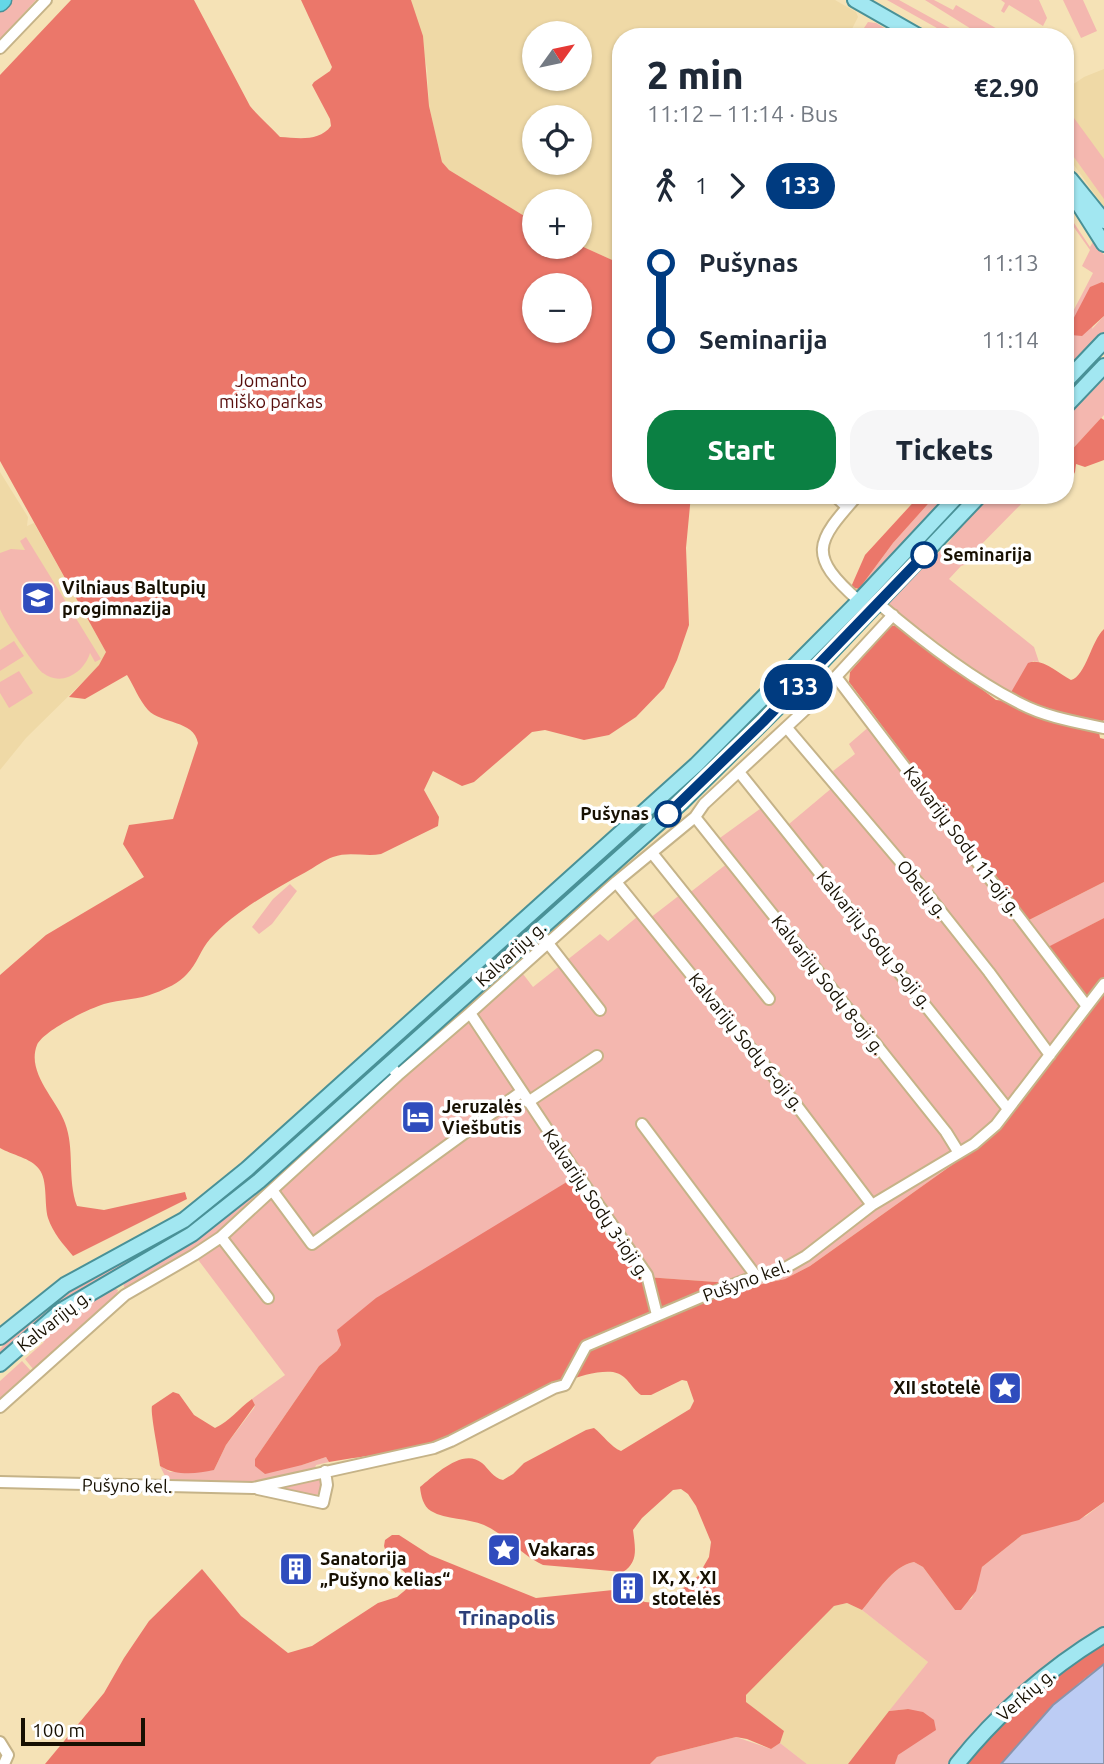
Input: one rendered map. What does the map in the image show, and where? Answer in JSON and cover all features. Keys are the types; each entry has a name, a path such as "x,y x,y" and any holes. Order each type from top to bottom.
{"main road":[{"path":"855,0 904,28"},
{"path":"1074,184 1104,221"},
{"path":"1074,197 1104,244"},
{"path":"1074,373 1104,341"},
{"path":"1074,398 1104,366"},
{"name":"Kalvarijų g.","path":"0,1336 65,1285 163,1233 210,1201 696,765 859,601 950,504"},
{"name":"Kalvarijų g.","path":"0,1364 62,1310 170,1248 220,1213 393,1070 490,973 682,802 763,722 971,504"},
{"path":"859,601 874,607"},
{"path":"479,961 490,973"},
{"path":"210,1201 220,1213"},
{"name":"Verkių g.","path":"957,1764 1019,1699 1067,1660 1104,1635"}],"street":[{"path":"0,48 46,0"},
{"path":"844,504 847,507"},
{"path":"850,504 825,535 823,551 825,563 834,578 859,601"},
{"path":"874,607 893,615 964,670 1021,704 1059,718 1104,728"},
{"path":"0,1407 125,1295 221,1237 393,1070 470,1013 616,882 695,817 704,804 788,728 893,615"},
{"name":"Kalvarijų Sodų 11-oji g.","path":"837,678 1086,1005"},
{"name":"Obelų g.","path":"788,728 930,897 1050,1055"},
{"name":"Kalvarijų Sodų 9-oji g.","path":"739,772 1008,1109"},
{"name":"Kalvarijų Sodų 8-oji g.","path":"695,817 946,1132 959,1153"},
{"path":"652,853 769,999"},
{"name":"Kalvarijų Sodų 6-oji g.","path":"616,882 836,1155 872,1205"},
{"path":"537,931 600,1010"},
{"name":"Pušyno kel.","path":"253,1488 412,1453 451,1441 554,1388 565,1385 586,1346 756,1276 771,1274 806,1256 872,1205 959,1153 996,1125 1104,984"},
{"name":"Kalvarijų Sodų 3-ioji g.","path":"470,1013 521,1092 648,1275 657,1315"},
{"path":"528,1102 597,1055"},
{"path":"272,1190 312,1244 521,1092"},
{"path":"642,1124 756,1276"},
{"path":"221,1237 268,1298"},
{"path":"116,1278 125,1295"},
{"name":"Pušyno kel.","path":"0,1482 253,1488 323,1503 327,1485 325,1471"},
{"path":"0,1742 8,1755 4,1764"}],"shaded area":[{"path":"11,0 36,0 0,39 0,12"},
{"path":"411,0 835,0 856,12 858,17 852,28 612,28 612,260 592,251 592,189 522,189 522,215 449,170 442,162 429,106 427,68"},
{"path":"887,0 899,0 950,28 937,28"},
{"path":"925,0 934,0 953,10 956,5 996,28 970,28"},
{"path":"1001,0 1039,0 1047,18 1043,26 1009,5 1004,13 1001,11 1005,3"},
{"path":"1063,0 1083,0 1097,31 1081,38"},
{"path":"868,22 884,28 864,28"},
{"path":"1104,69 1104,207 1074,165 1074,84"},
{"path":"1074,118 1104,159 1104,199 1074,157"},
{"path":"1074,223 1090,247 1094,240 1104,255 1104,283 1102,282 1092,329 1104,316 1104,332 1074,360 1074,310 1093,273 1082,266 1090,250 1074,227"},
{"path":"1104,372 1104,415 1074,447 1074,404"},
{"name":"Vilniaus Baltupių progimnazija","path":"0,472 28,517 27,526 34,523 106,652 100,665 26,738 0,770"},
{"path":"928,504 942,504 859,589 893,543"},
{"path":"977,504 1021,504 970,556 972,562 961,566 949,579 1034,647 1039,662 1033,661 1007,701 1008,694 891,608 886,600 912,579 950,541 961,521"},
{"path":"26,537 101,659 95,662 90,653 83,667 71,676 57,679 43,673 27,653 0,609 0,553 11,549 25,550 20,541"},
{"path":"842,627 832,643 700,777 612,857 607,852"},
{"path":"14,641 24,656 0,671 0,650"},
{"path":"19,671 33,693 9,708 0,693 0,682"},
{"path":"878,719 1029,920 1104,882 1104,918 1049,947 1090,1003 980,1145 810,1266 785,1279 758,1285 646,1277 340,1338 341,1345 337,1351 319,1366 255,1459 255,1465 302,1465 326,1457 329,1462 316,1465 314,1471 266,1481 240,1483 167,1480 160,1466 170,1472 214,1470 226,1445 254,1408 252,1399 285,1375 196,1257 520,970 533,987 600,934 608,941 643,912 650,918 685,891 688,894 728,863 713,843 768,803 789,824 839,782 833,771 855,754 849,744"},
{"path":"600,858 605,863 489,966 486,965 485,963"},
{"path":"290,884 297,891 272,924 259,934 252,927 273,899"},
{"path":"475,972 405,1043 228,1201 224,1201 224,1196"},
{"path":"388,1074 214,1238 128,1288 124,1287 123,1279"},
{"path":"203,1214 158,1248 65,1300 0,1356 0,1349 22,1325 59,1296"},
{"path":"110,1286 118,1290 116,1298 33,1369 25,1359 44,1342 39,1339 70,1312"},
{"path":"22,1361 31,1371 0,1401 0,1381"},
{"path":"319,1478 322,1491 315,1496 282,1491 277,1487"},
{"path":"1104,1502 1104,1629 950,1764 895,1764 908,1709 889,1711 928,1662 862,1610 879,1588 892,1574 914,1562 923,1567 955,1610 972,1598 982,1567 1022,1535 1086,1516"},
{"path":"847,1603 862,1610 928,1662 848,1764 807,1764 780,1743 784,1731 745,1702 746,1694 834,1606"},
{"path":"736,1737 771,1749 780,1743 807,1764 650,1764 657,1757"}],"green space":[{"name":"Jomanto miško parkas","path":"71,0 194,0 253,110 280,137 314,137 331,126 312,85 332,67 301,0 411,0 423,36 429,106 442,162 449,170 522,215 522,259 592,259 592,251 612,260 612,504 690,504 686,548 689,625 664,688 636,717 609,735 584,740 545,730 532,732 474,782 462,786 433,771 424,790 439,817 438,826 381,854 345,854 326,860 231,919 210,939 190,970 176,983 149,995 97,1007 67,1021 41,1039 35,1055 36,1066 68,1133 72,1185 77,1206 104,1210 185,1192 187,1199 73,1256 50,1223 44,1179 39,1169 26,1159 0,1148 0,975 46,935 144,877 123,844 129,825 173,819 198,743 195,736 184,726 148,710 127,675 85,699 69,697 99,665 106,652 0,461 0,75"},
{"path":"1104,283 1104,316 1082,336 1074,335 1074,318 1090,287"},
{"path":"1101,418 1104,420 1104,460 1085,467 1076,464 1074,474 1074,447"},
{"path":"912,504 928,504 893,543 859,589 851,587 865,555"},
{"path":"898,625 996,700 1006,701 1028,663 1039,662 1071,680 1076,677 1104,629 1104,720 1098,726 1100,738 1104,739 1104,882 1029,920 849,682 850,672 890,626"},
{"path":"1104,918 1104,1502 1079,1520 1022,1535 982,1567 976,1591 961,1610 955,1610 923,1567 914,1562 892,1574 862,1610 847,1603 834,1606 746,1695 746,1702 784,1731 780,1743 771,1749 736,1737 657,1757 650,1764 45,1764 104,1693 149,1621 202,1569 241,1616 288,1653 312,1646 378,1603 397,1597 409,1587 411,1579 388,1558 384,1546 385,1540 392,1535 399,1535 430,1555 536,1598 613,1590 655,1603 687,1586 698,1576 709,1557 711,1542 696,1506 681,1489 673,1490 642,1518 633,1530 634,1559 623,1572 543,1565 484,1525 431,1511 424,1504 420,1487 450,1464 466,1458 482,1463 503,1480 524,1463 594,1428 621,1451 690,1409 694,1401 687,1381 682,1380 651,1395 641,1395 626,1378 618,1374 596,1373 554,1386 450,1436 421,1446 329,1462 326,1457 265,1474 255,1466 255,1459 319,1366 341,1345 337,1330 376,1298 575,1177 646,1277 758,1285 785,1279 810,1266 980,1145 1090,1003 1048,947"},
{"path":"173,1392 179,1394 194,1415 215,1428 252,1399 255,1405 226,1445 214,1470 186,1473 160,1466 152,1406"},
{"path":"1104,1642 1104,1664 1075,1686 1049,1711 1001,1764 962,1764 1007,1715 1077,1658"},
{"path":"908,1709 923,1712 934,1720 936,1730 898,1755 895,1764 848,1764 889,1711"}],"water":[{"path":"1104,1664 1104,1764 1001,1764 1053,1705"}],"bus line":[{"name":"133","path":"668,814 763,722 924,555"}],"place":[{"name":"Seminarija","path":"924,555"},
{"name":"Vilniaus Baltupių progimnazija","path":"38,598"},
{"name":"Pušynas","path":"668,814"},
{"name":"Jeruzalės Viešbutis","path":"418,1117"},
{"name":"XII stotelė","path":"1005,1388"},
{"name":"Vakaras","path":"504,1550"},
{"name":"Sanatorija „Pušyno kelias“","path":"296,1569"},
{"name":"IX, X, XI stotelės","path":"628,1588"}],"district":[{"name":"Trinapolis","path":"507,1618"}]}
